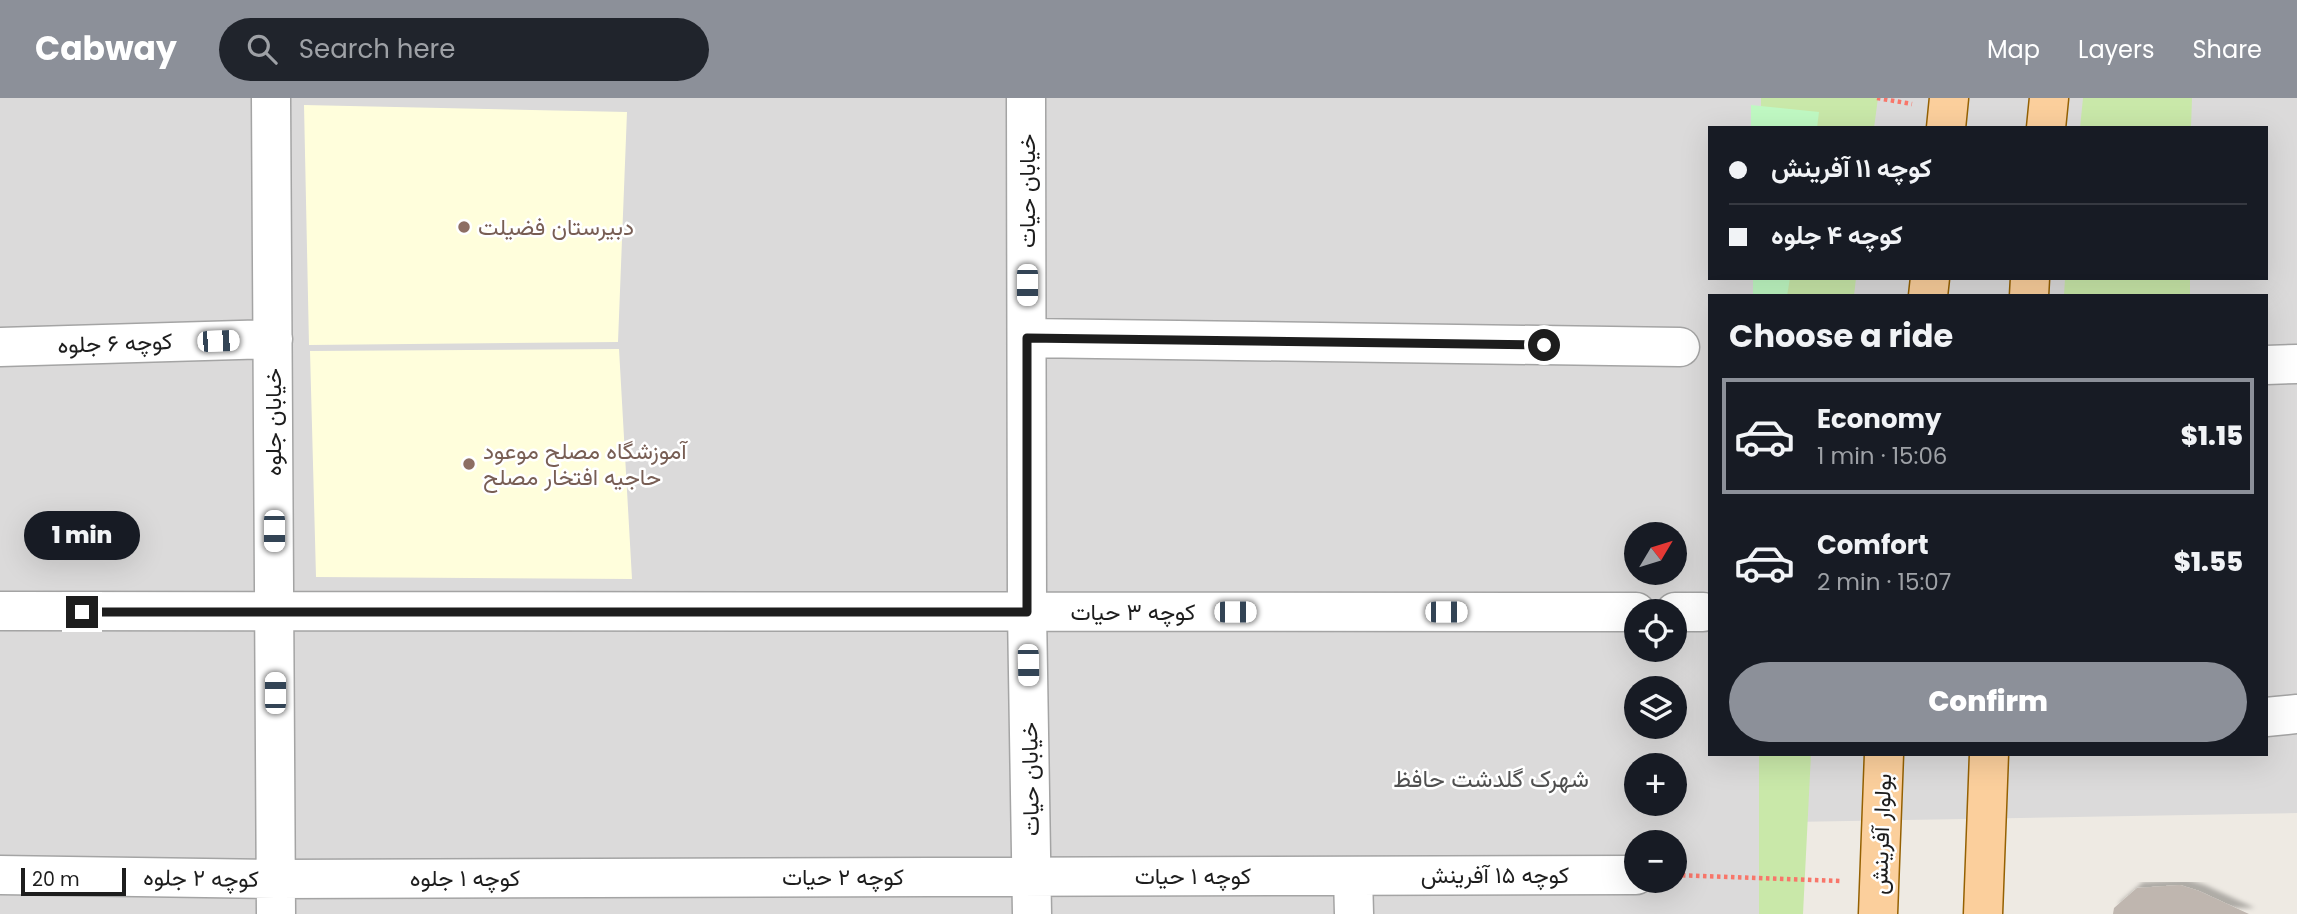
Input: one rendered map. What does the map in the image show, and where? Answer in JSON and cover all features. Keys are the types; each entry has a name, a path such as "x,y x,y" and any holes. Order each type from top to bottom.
{"main road":[{"path":"1946,126 1949,98"},
{"path":"2046,126 2049,98"},
{"name":"بولوار آفرینش","path":"1878,898 1884,756"},
{"path":"1983,914 1990,756"}],"street":[{"name":"خیابان جلوه","path":"271,98 276,897"},
{"name":"خیابان حیات","path":"1027,98 1027,612 1032,895"},
{"path":"1027,338 1680,347"},
{"name":"کوچه ۶ جلوه","path":"0,346 273,339"},
{"path":"2268,365 2297,364"},
{"name":"کوچه ۳ حیات","path":"0,611 1624,612"},
{"path":"2268,717 2297,714"},
{"name":"کوچه ۲ جلوه","path":"0,875 276,897"},
{"name":"کوچه ۱۵ آفرینش","path":"1353,876 1624,875"},
{"path":"1353,876 1353,914"},
{"name":"کوچه ۱ حیات","path":"1032,895 1353,876"},
{"name":"کوچه ۲ حیات","path":"654,878 1032,895"},
{"name":"کوچه ۱ جلوه","path":"276,897 654,878"}],"path":[{"path":"1687,876 1878,898"}],"shaded area":[{"path":"0,98 2297,98 2297,813 1791,822 1788,914 0,914"},
{"name":"دبیرستان فضیلت","path":"304,105 627,112 618,342 309,345"},
{"name":"آموزشگاه مصلح موعود حاجیه افتخار مصلح","path":"619,349 632,579 316,577 310,351"}],"green space":[{"path":"1761,98 1878,98 1874,126 1761,126"},
{"path":"2083,98 2192,98 2191,126 2080,126"},
{"path":"1751,105 1819,112 1817,126 1751,126"},
{"path":"1753,280 1790,280 1787,294 1753,294"},
{"path":"1761,280 1856,280 1854,294 1761,294"},
{"path":"2065,280 2190,280 2190,294 2064,294"},
{"path":"1759,756 1811,756 1803,914 1759,914"}],"building":[{"path":"2180,885 2249,914 2113,914 2114,908 2137,888"}],"place":[{"name":"دبیرستان فضیلت","path":"464,227"},
{"name":"آموزشگاه مصلح موعود حاجیه افتخار مصلح","path":"469,464"}],"district":[{"name":"شهرک گلدشت حافظ","path":"1491,779"}],"route":[{"path":"82,612 1027,612 1027,338 1544,345"}]}
